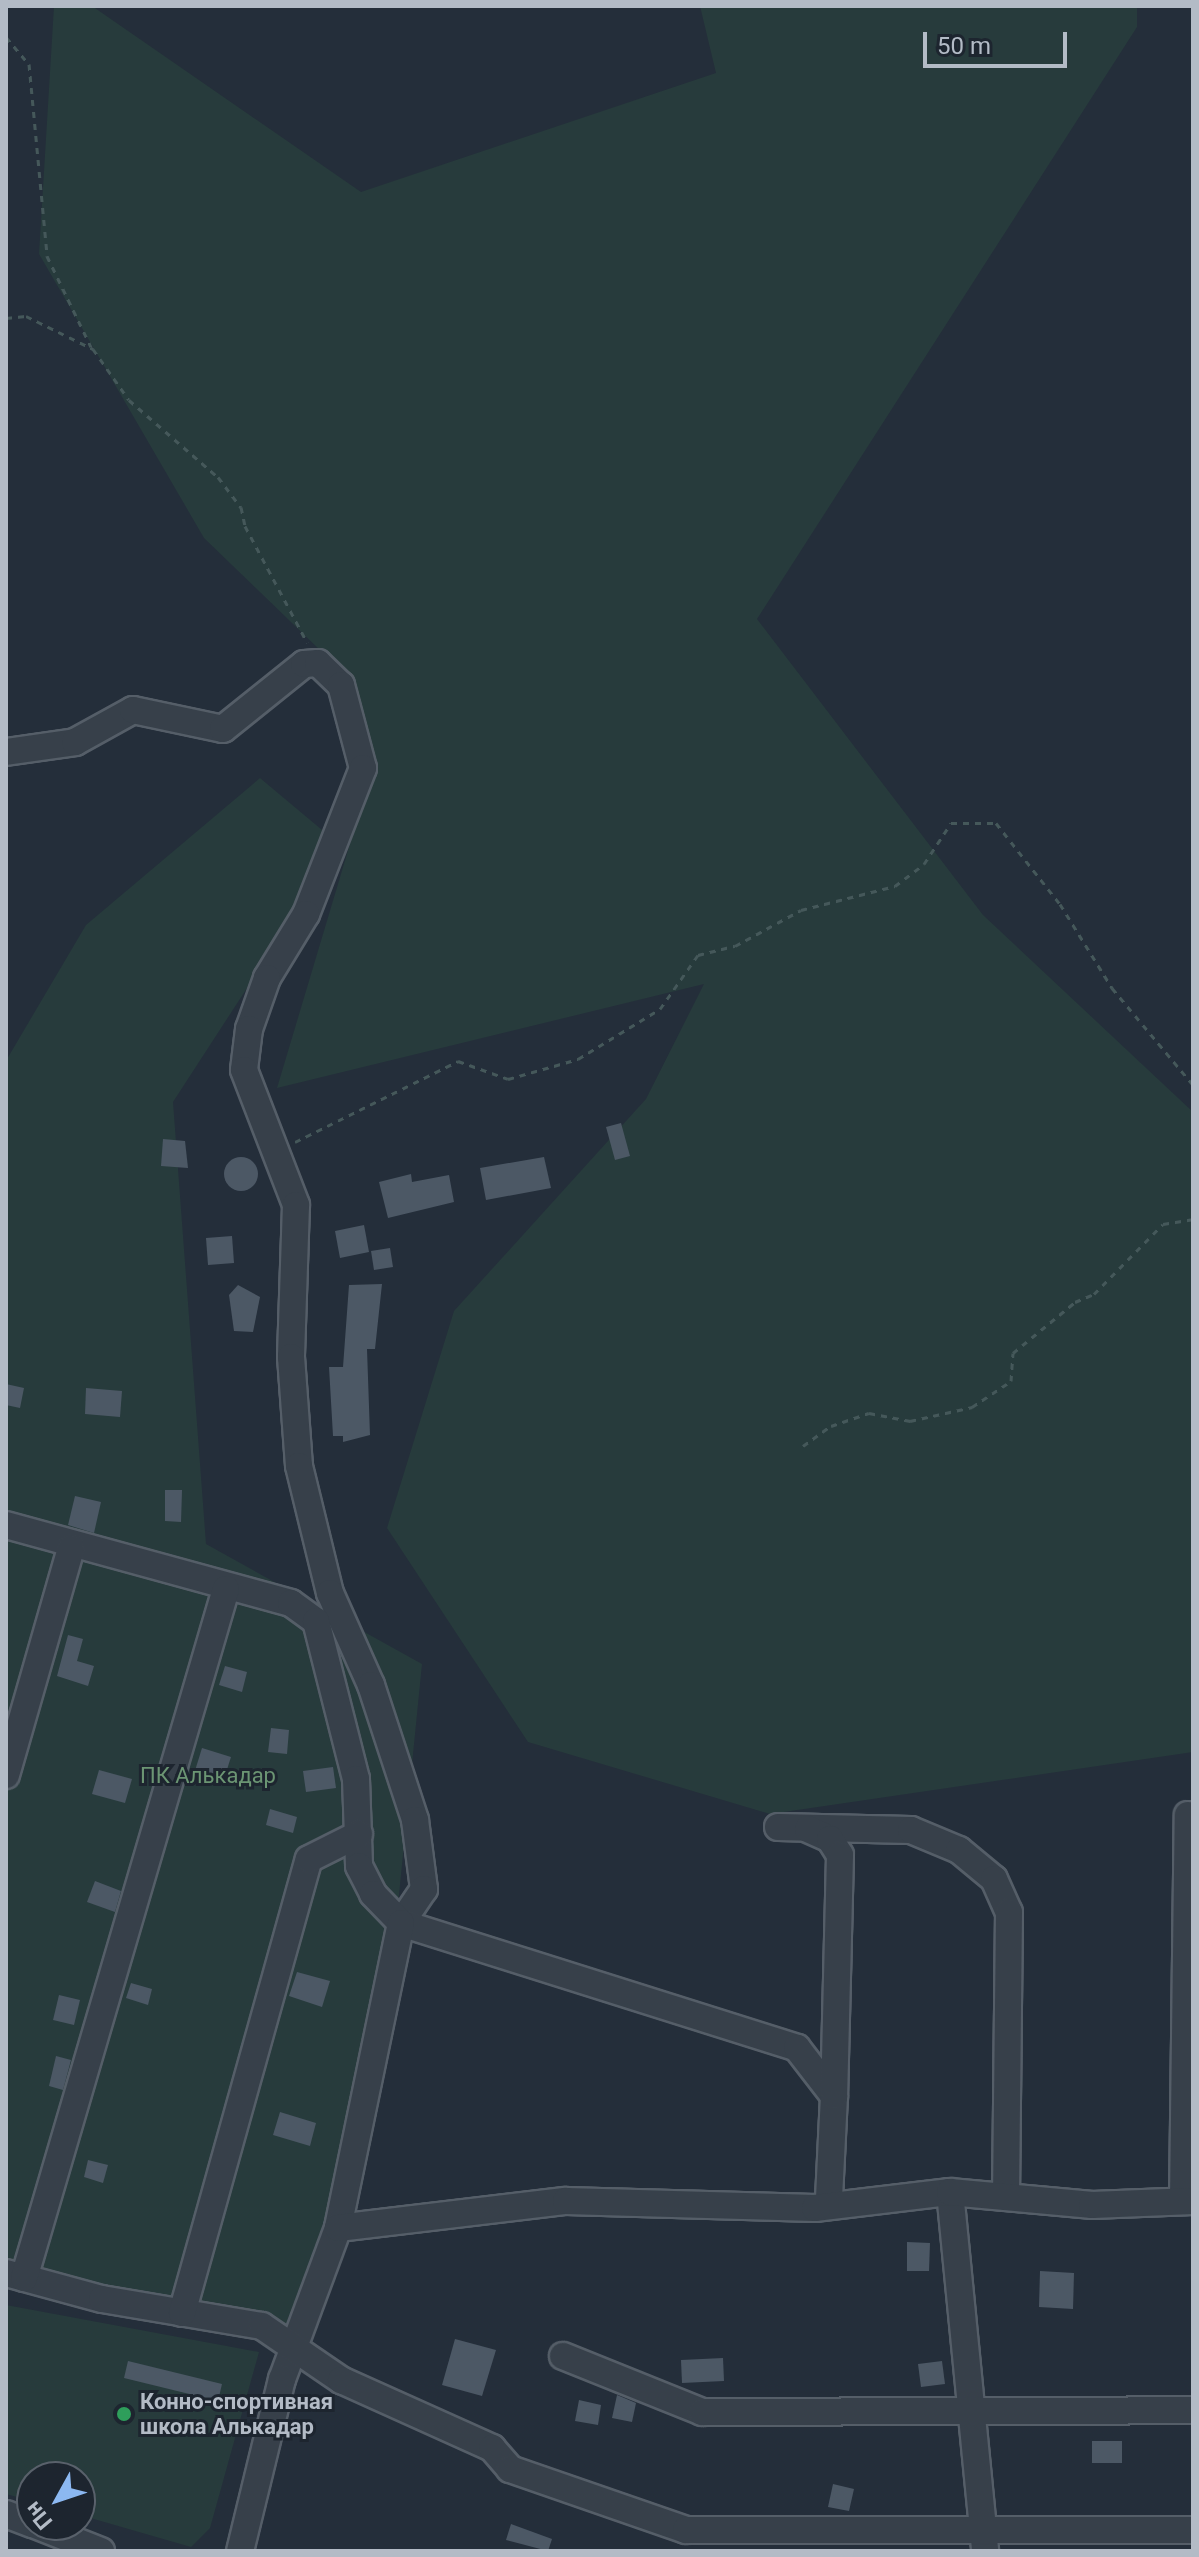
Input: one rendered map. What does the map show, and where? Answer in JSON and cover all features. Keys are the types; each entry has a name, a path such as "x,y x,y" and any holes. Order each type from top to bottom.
{"street":[{"path":"6,752 75,742 133,710 223,729 304,664 318,663 341,685 363,768 306,914 267,978 249,1029 244,1070 296,1205 291,1357 307,1497 316,1621 356,1779 359,1866 373,1894 401,1923 797,2048 834,2096"},
{"path":"240,2551 293,2345 338,2228 401,1923 424,1889 415,1820 371,1685 330,1593 307,1497"},
{"path":"6,1525 71,1548 291,1603 316,1621"},
{"path":"6,1775 71,1548"},
{"path":"226,1589 15,2275 182,2313 262,2326 341,2380 492,2448 510,2469 686,2530 985,2541 1193,2530"},
{"path":"338,2228 566,2201 815,2208 950,2192 1092,2205 1188,2201 1188,1815"},
{"path":"778,1827 911,1830 959,1850 994,1879 1009,1912 1006,2197"},
{"path":"806,1828 830,1839 840,1855 829,2199"},
{"path":"182,2313 309,1859 359,1834"},
{"path":"950,2192 985,2541"},
{"path":"563,2356 702,2412 971,2408 1193,2410"},
{"path":"76,2541 101,2551"}],"path":[{"path":"6,37 29,64 42,146 47,256 93,349 129,400 218,477 241,507 245,526 318,663"},
{"path":"6,318 26,316 93,349"},
{"path":"276,1151 458,1061 508,1079 578,1059 660,1009 698,955 735,946 801,910 895,886 924,864 951,823 996,823 1060,904 1112,988 1193,1085"},
{"path":"803,1446 831,1426 869,1413 910,1421 972,1407 1011,1381 1013,1353 1075,1302 1094,1294 1163,1224 1193,1219"}],"green space":[{"path":"54,6 92,6 361,192 716,73 700,6 1137,6 1137,27 757,619 983,915 1193,1112 1193,1752 770,1814 528,1742 387,1528 454,1311 646,1099 704,984 277,1088 364,797 323,653 204,538 39,254"},
{"name":"ПК Алькадар","path":"260,778 340,845 173,1102 206,1544 422,1664 386,2025 288,2345 6,2259 7,1059 86,925"},
{"name":"Конно-спортивная школа Алькадар","path":"6,2305 259,2352 210,2528 191,2547 96,2520 96,2461 16,2461 16,2497 6,2494"}],"building":[{"path":"621,1123 630,1156 615,1160 606,1127"},
{"path":"163,1139 185,1141 188,1168 161,1166"},
{"path":"241,1157 253,1162 258,1174 253,1186 241,1191 229,1186 224,1174 229,1162"},
{"path":"544,1157 551,1188 486,1200 480,1168"},
{"path":"411,1174 412,1182 449,1175 454,1202 388,1218 379,1182"},
{"path":"364,1225 369,1252 340,1258 335,1231"},
{"path":"232,1236 234,1263 208,1265 206,1238"},
{"path":"390,1248 393,1267 374,1270 371,1251"},
{"path":"382,1284 375,1349 367,1349 370,1435 343,1442 343,1436 333,1436 329,1367 343,1367 349,1285"},
{"path":"238,1285 260,1297 253,1332 234,1331 229,1295"},
{"path":"6,1384 24,1388 20,1408 6,1405"},
{"path":"86,1388 122,1391 120,1417 85,1414"},
{"path":"165,1490 182,1490 181,1522 165,1521"},
{"path":"75,1496 101,1502 94,1533 68,1525"},
{"path":"68,1635 83,1639 77,1661 94,1666 88,1686 57,1676"},
{"path":"225,1666 247,1672 242,1692 219,1685"},
{"path":"271,1728 289,1730 287,1754 268,1752"},
{"path":"202,1748 231,1757 223,1782 194,1774"},
{"path":"333,1767 336,1788 306,1792 303,1771"},
{"path":"99,1770 132,1779 125,1803 92,1794"},
{"path":"270,1809 297,1817 293,1833 266,1825"},
{"path":"95,1881 121,1891 115,1912 87,1902"},
{"path":"297,1972 330,1981 322,2007 289,1996"},
{"path":"131,1983 152,1989 148,2005 126,1998"},
{"path":"59,1995 80,2000 74,2025 53,2020"},
{"path":"56,2056 71,2060 63,2090 49,2086"},
{"path":"280,2112 316,2123 310,2146 273,2135"},
{"path":"88,2160 108,2165 103,2183 84,2177"},
{"path":"907,2242 930,2243 929,2271 907,2271"},
{"path":"1040,2271 1074,2273 1073,2309 1039,2307"},
{"path":"455,2339 496,2350 482,2396 442,2385"},
{"path":"723,2358 724,2381 682,2383 681,2360"},
{"path":"128,2361 222,2384 218,2401 124,2378"},
{"path":"942,2361 945,2384 921,2387 918,2364"},
{"path":"617,2395 636,2403 632,2422 612,2418"},
{"path":"579,2400 601,2405 598,2425 575,2421"},
{"path":"1092,2441 1122,2441 1122,2463 1092,2463"},
{"path":"833,2484 854,2489 849,2511 828,2507"},
{"path":"511,2524 552,2539 548,2551 506,2540"}],"place":[{"name":"Конно-спортивная школа Алькадар","path":"124,2414"}]}
